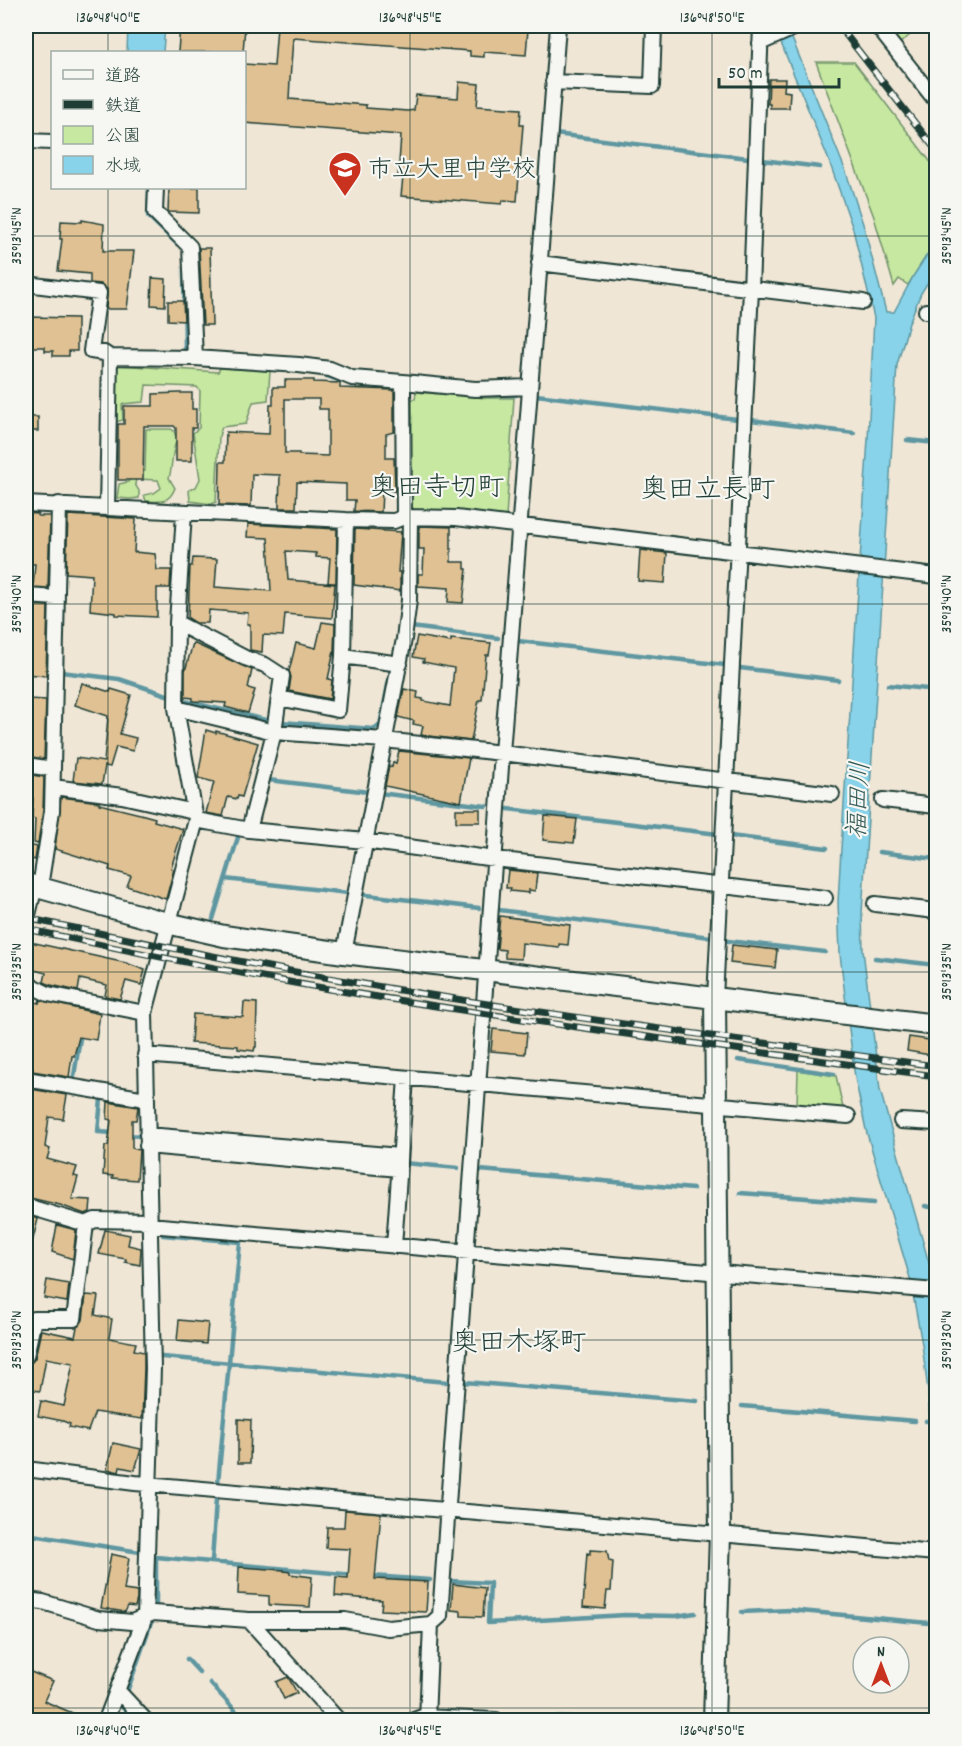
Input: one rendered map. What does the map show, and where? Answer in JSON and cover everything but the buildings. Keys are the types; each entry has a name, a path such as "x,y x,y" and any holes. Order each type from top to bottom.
{"street":[{"path":"26,1600 43,1602 99,1619 132,1622 153,1612 249,1620 345,1620 388,1628 431,1624 440,1616 502,753 558,26"},
{"path":"553,82 652,86 654,26"},
{"path":"714,1720 720,1535 715,998 751,290 761,26"},
{"path":"877,26 936,101"},
{"path":"760,43 794,28"},
{"path":"26,141 51,142"},
{"path":"156,189 155,212 190,247 195,358"},
{"path":"539,262 751,290 863,302"},
{"path":"26,284 99,293 91,351 104,353 110,357 195,358 299,365 330,369 352,378 475,389 530,387"},
{"path":"107,508 110,357"},
{"path":"344,953 400,664 409,600 403,382"},
{"path":"26,504 346,520 394,521 407,517 456,518 936,576"},
{"path":"26,923 52,811 59,504"},
{"path":"106,1720 145,1617 153,1368 144,1013 195,816 176,708 177,623 184,513"},
{"path":"279,698 338,710 343,656 346,520"},
{"path":"26,596 57,598"},
{"path":"177,623 245,658 265,665 282,676 274,732 249,830"},
{"path":"343,656 400,664"},
{"path":"176,708 274,732 384,740 502,753 831,794"},
{"path":"26,765 53,769"},
{"path":"53,787 122,796 249,830 365,841 495,859 825,898"},
{"path":"883,800 936,806"},
{"path":"34,886 167,923 224,936 344,953 936,1025"},
{"path":"875,904 936,911"},
{"path":"26,983 48,994 144,1013"},
{"path":"145,1055 848,1116"},
{"path":"394,1246 406,1078"},
{"path":"26,1079 146,1098"},
{"path":"901,1120 936,1123"},
{"path":"147,1141 400,1162"},
{"path":"26,1206 86,1224 94,1220 149,1223 717,1274 936,1291"},
{"path":"26,1356 34,1319 74,1319 86,1224"},
{"path":"26,1469 150,1485 934,1552"},
{"path":"249,1620 338,1720"},
{"path":"431,1624 423,1719 496,1720"},
{"path":"118,1691 145,1720"}],"green space":[{"path":"885,26 921,26 899,44"},
{"path":"816,62 854,62 936,169 936,241 908,285 899,279 894,286 874,217"},
{"path":"119,365 218,372 220,368 270,371 268,400 253,402 246,424 222,427 219,436 216,502 211,504 190,501 189,490 196,487 200,479 193,433 199,428 200,391 197,387 146,385 144,402 122,404 123,420 115,422 115,369"},
{"path":"416,392 514,398 506,517 458,511 417,511 409,506 409,399 415,399"},
{"path":"146,429 174,431 177,440 169,478 175,488 173,493 164,500 146,501 144,495 154,493 161,488 158,480 136,479 139,498 117,498 119,484 128,482 134,473 145,471"},
{"path":"798,1070 836,1076 843,1108 797,1106"}],"water":[{"path":"128,26 165,26 163,51 127,51"},
{"name":"福田川","path":"774,26 787,26 846,172 864,227 886,312 894,312 936,241 936,270 921,293 909,323 897,365 862,913 863,950 880,1090 936,1288 936,1517 928,1391 922,1344 910,1278 866,1130 855,1078 840,954 838,902 874,318 853,229 828,158"}],"waterway":[{"path":"555,134 748,158"},
{"path":"762,160 820,167"},
{"path":"149,189 148,216 177,244"},
{"path":"184,267 185,353"},
{"path":"183,364 208,365"},
{"path":"321,374 341,381"},
{"path":"484,395 516,395"},
{"path":"536,395 737,419"},
{"path":"751,420 854,433"},
{"path":"907,440 936,443"},
{"path":"410,630 411,627 498,638"},
{"path":"518,641 725,665"},
{"path":"740,668 838,680"},
{"path":"281,722 373,729 380,725 391,670"},
{"path":"61,672 119,679 170,696"},
{"path":"888,685 936,690"},
{"path":"180,700 270,721"},
{"path":"268,780 369,792"},
{"path":"379,793 486,806"},
{"path":"508,809 718,834"},
{"path":"213,919 239,834"},
{"path":"730,836 827,848"},
{"path":"879,852 936,859"},
{"path":"225,879 348,893"},
{"path":"358,894 479,908"},
{"path":"499,910 710,937"},
{"path":"728,941 825,952"},
{"path":"875,958 936,965"},
{"path":"73,1082 81,1032"},
{"path":"738,1060 834,1074"},
{"path":"96,1095 101,1099 98,1132 114,1133"},
{"path":"128,1135 140,1136"},
{"path":"404,1163 458,1168"},
{"path":"480,1170 693,1189"},
{"path":"740,1193 874,1203"},
{"path":"925,1206 936,1208"},
{"path":"163,1235 240,1242 218,1483"},
{"path":"162,1357 447,1382"},
{"path":"464,1382 697,1401"},
{"path":"742,1406 915,1421"},
{"path":"926,1421 936,1420"},
{"path":"212,1562 216,1499"},
{"path":"26,1534 140,1552"},
{"path":"156,1604 156,1557 354,1575"},
{"path":"371,1576 430,1580"},
{"path":"450,1581 490,1583 488,1623 625,1615 676,1616 695,1613"},
{"path":"742,1612 790,1610 929,1623"},
{"path":"128,1689 153,1617"},
{"path":"187,1659 199,1672"},
{"path":"210,1683 244,1720"},
{"path":"121,1706 135,1720"},
{"path":"494,1715 617,1720"}],"railway":[{"path":"839,26 936,150"},
{"path":"26,918 257,965 410,992 635,1026 936,1066"},
{"path":"26,929 218,969 335,990 560,1025 936,1076"}],"place":[{"name":"市立大里中学校","path":"345,197"}],"district":[{"name":"奥田寺切町","path":"437,486"},
{"name":"奥田立長町","path":"708,488"},
{"name":"奥田木塚町","path":"519,1341"}]}
